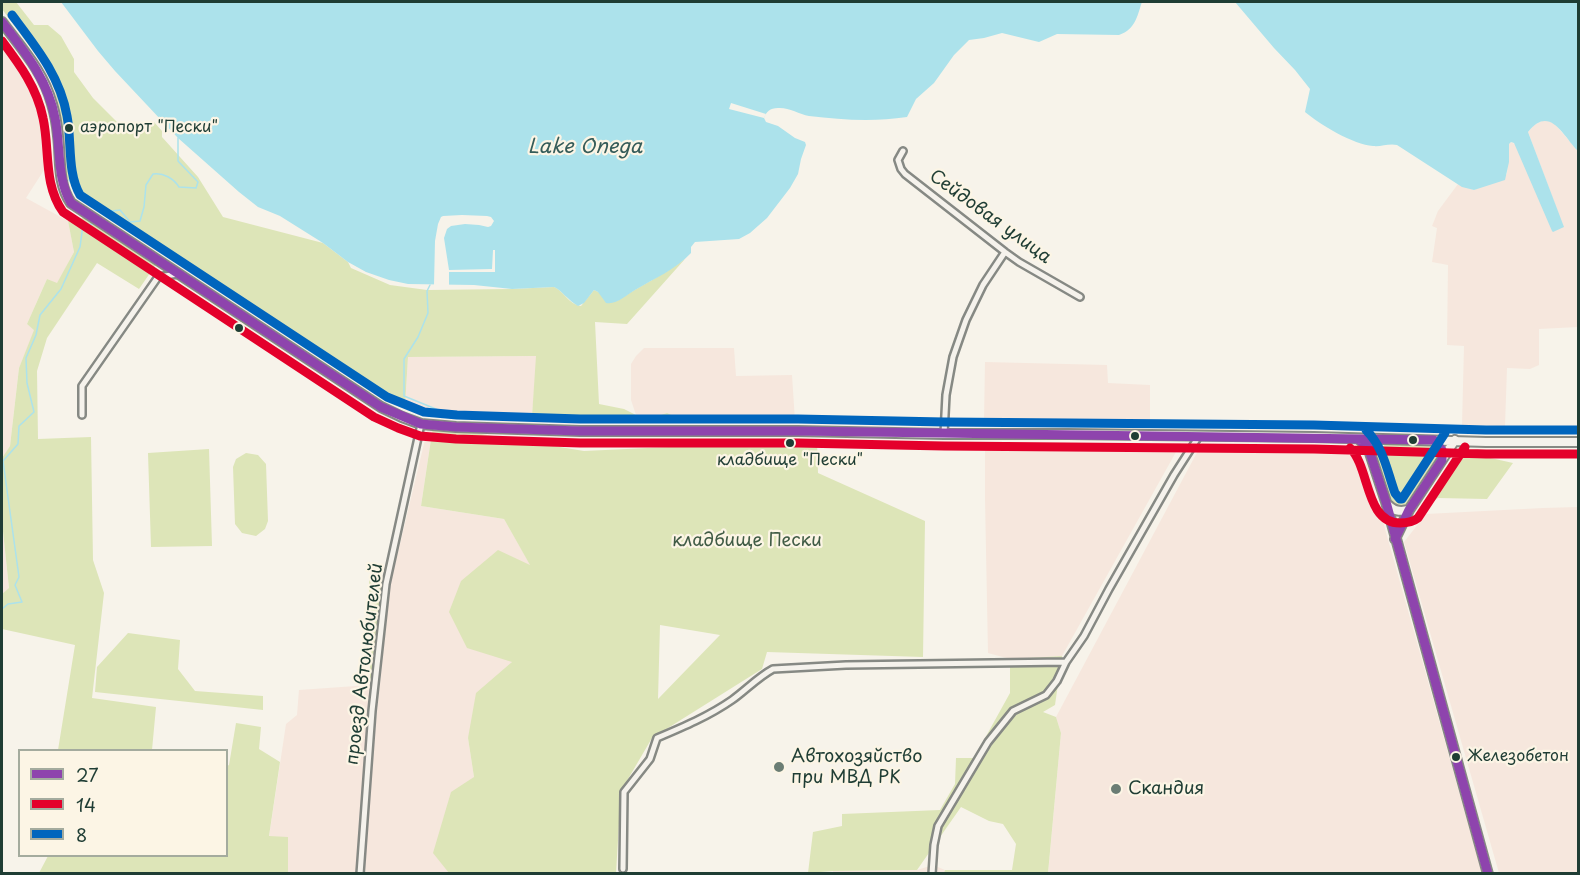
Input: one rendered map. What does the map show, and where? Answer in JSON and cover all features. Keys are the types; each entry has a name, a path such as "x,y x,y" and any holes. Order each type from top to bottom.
{"main road":[{"path":"2,22 40,73 46,87 57,129 64,193 71,203 381,407 422,424 580,431 798,430 1578,442"},
{"path":"1358,439 1368,447 1386,502 1488,873"},
{"path":"1371,455 1378,443 1385,440"},
{"path":"1434,440 1442,450 1442,460"},
{"path":"1395,539 1409,510 1455,441"},
{"path":"1386,502 1392,510 1409,510"}],"street":[{"name":"Сейдовая улица","path":"903,151 898,160 905,174 1019,262 1080,297"},
{"path":"944,434 946,395 953,357 966,320 983,285 1005,252"},
{"path":"82,415 82,386 158,277 178,274"},
{"name":"проезд Автолюбителей","path":"360,873 372,711 386,584 422,424"},
{"path":"932,873 938,826 988,742 1013,711 1046,695 1057,681 1198,436"},
{"path":"623,868 624,792 650,759 657,738 700,719 731,700 773,669 846,665 1066,662"}],"shaded area":[{"path":"2,41 20,66 44,114 46,162 44,170 26,198 68,221 74,252 57,284 47,279 27,324 35,329 19,368 10,446 2,458"},
{"path":"1548,120 1554,123 1578,151 1578,327 1539,329 1539,365 1530,369 1507,368 1505,426 1462,425 1464,346 1447,345 1448,265 1432,262 1437,228 1432,226 1438,211 1458,184 1474,190 1507,174 1511,142 1515,144 1563,226 1528,132 1534,125"},
{"path":"644,348 734,348 736,376 792,375 795,421 663,420 675,417 667,413 654,417 636,415 631,400 631,364"},
{"path":"537,356 532,416 428,412 405,406 408,357"},
{"path":"985,362 1107,365 1108,383 1150,385 1150,421 984,421"},
{"path":"433,426 421,506 504,519 531,566 512,662 468,738 474,777 449,873 364,874 370,781 390,586 428,427"},
{"path":"1181,443 1062,656 1010,659 988,653 985,444"},
{"path":"1202,443 1355,452 1367,465 1482,873 1048,874 1061,733 1056,717"},
{"path":"1578,507 1578,873 1499,873 1404,542 1426,514"},
{"path":"2,522 9,589 2,594"},
{"path":"370,685 356,873 288,873 288,837 269,837 286,724 297,715 299,690"},
{"path":"933,865 945,870 944,874 833,874 833,871 917,870"}],"green space":[{"path":"2,2 16,2 34,25 48,25 61,36 74,59 74,72 93,98 120,125 128,127 137,126 145,121 154,122 162,131 162,137 198,177 223,217 323,243 348,262 351,268 390,285 427,290 554,287 573,303 581,306 594,290 617,301 685,259 627,324 595,322 599,404 624,409 636,415 654,417 667,413 676,417 663,420 579,415 532,416 536,356 408,357 405,406 388,398 76,193 66,176 64,137 55,92 47,70 2,9"},
{"path":"89,217 157,263 139,289 97,263 47,338 37,371 38,439 91,437 93,560 104,593 92,698 156,707 152,749 58,749 75,645 2,629 2,594 9,588 2,522 2,458 10,446 19,368 34,330 27,324 47,279 57,283 74,252 68,221"},
{"name":"кладбище Пески","path":"433,426 584,451 817,440 818,473 925,521 923,657 767,652 762,669 652,738 621,791 616,873 449,873 433,853 451,792 474,777 468,738 476,693 512,662 467,648 449,612 461,581 498,550 530,565 504,519 421,506","holes":["660,625 720,635 658,699"]},
{"path":"1386,444 1432,445 1438,450 1438,459 1403,508 1393,506 1389,501 1377,458 1379,450"},
{"path":"209,449 212,546 151,547 148,453"},
{"path":"1459,451 1513,463 1487,499 1438,498 1421,510"},
{"path":"246,453 258,455 266,464 268,521 265,529 256,536 242,533 235,524 233,467 236,459"},
{"path":"369,575 382,578 370,685"},
{"path":"128,633 180,640 178,669 195,691 263,696 263,710 95,692 97,667"},
{"path":"1062,656 1055,705 1043,712 1056,717 1061,733 1048,873 944,873 945,870 1012,870 1016,844 1003,824 989,821 961,807 917,870 808,873 813,832 842,826 842,814 940,810 955,784 956,758 974,758 1010,693 1010,659"},
{"path":"236,723 261,727 259,749 280,762 269,836 288,837 288,873 39,873 47,857 228,857 229,765"}],"water":[{"name":"Lake Onega","path":"61,2 1142,2 1132,26 1119,35 1057,34 1039,42 1002,33 969,40 954,55 934,83 916,99 907,117 882,120 846,119 809,116 782,108 775,108 767,112 764,118 766,122 778,126 805,142 806,145 798,174 767,218 750,233 739,239 695,242 691,247 691,253 678,264 618,301 606,303 594,290 584,303 578,306 554,287 512,289 474,285 408,284 366,272 348,262 280,216 258,207 178,138 115,71"},
{"path":"1235,2 1578,2 1578,151 1556,125 1550,122 1543,121 1536,124 1528,132 1564,227 1552,231 1514,143 1509,144 1509,162 1505,180 1474,190 1462,187 1397,145 1365,145 1319,122 1305,112 1310,89"}],"pier":[{"path":"731,103 766,114 764,118 729,109"},
{"path":"443,216 487,216 494,221 488,227 465,224 451,226 447,229 444,238 449,270 492,269 493,250 495,250 495,272 449,272 449,285 434,285 435,241 438,224"}],"waterway":[{"path":"69,180 75,189 104,212 120,210 130,222 140,221 146,185 153,174 168,177 179,187 196,188 198,182 178,161 178,138"},
{"path":"2,609 8,604 22,602 15,585 19,577 3,461 18,444 19,426 34,412 27,383 26,358 36,335 40,315 61,289 80,247 83,225 94,224"},
{"path":"430,285 427,291 428,313 418,337 404,359 404,396 453,416"}],"transit line":[{"name":"8","path":"12,15 46,62 64,101 71,167 80,195 387,397 424,412 580,419 798,419 1578,430"},
{"name":"27","path":"2,22 34,67 52,104 63,183 71,203 381,407 421,424 580,431 798,431 1434,440 1442,450 1442,460 1409,510 1395,539"},
{"name":"14","path":"2,41 21,68 37,97 45,130 52,190 63,212 374,417 420,436 580,443 798,443 1578,454"},
{"name":"8","path":"1366,430 1381,452 1395,493 1400,499 1445,433"},
{"name":"27","path":"1358,439 1368,447 1386,502 1488,874"},
{"name":"14","path":"1350,448 1380,514 1389,521 1400,523 1418,518 1465,447"}],"place":[{"name":"аэропорт \"Пески\"","path":"69,128"},
{"name":"кладбище \"Пески\"","path":"790,443"},
{"name":"Железобетон","path":"1456,757"},
{"name":"Автохозяйство при МВД РК","path":"779,767"},
{"name":"Скандия","path":"1116,789"}]}
